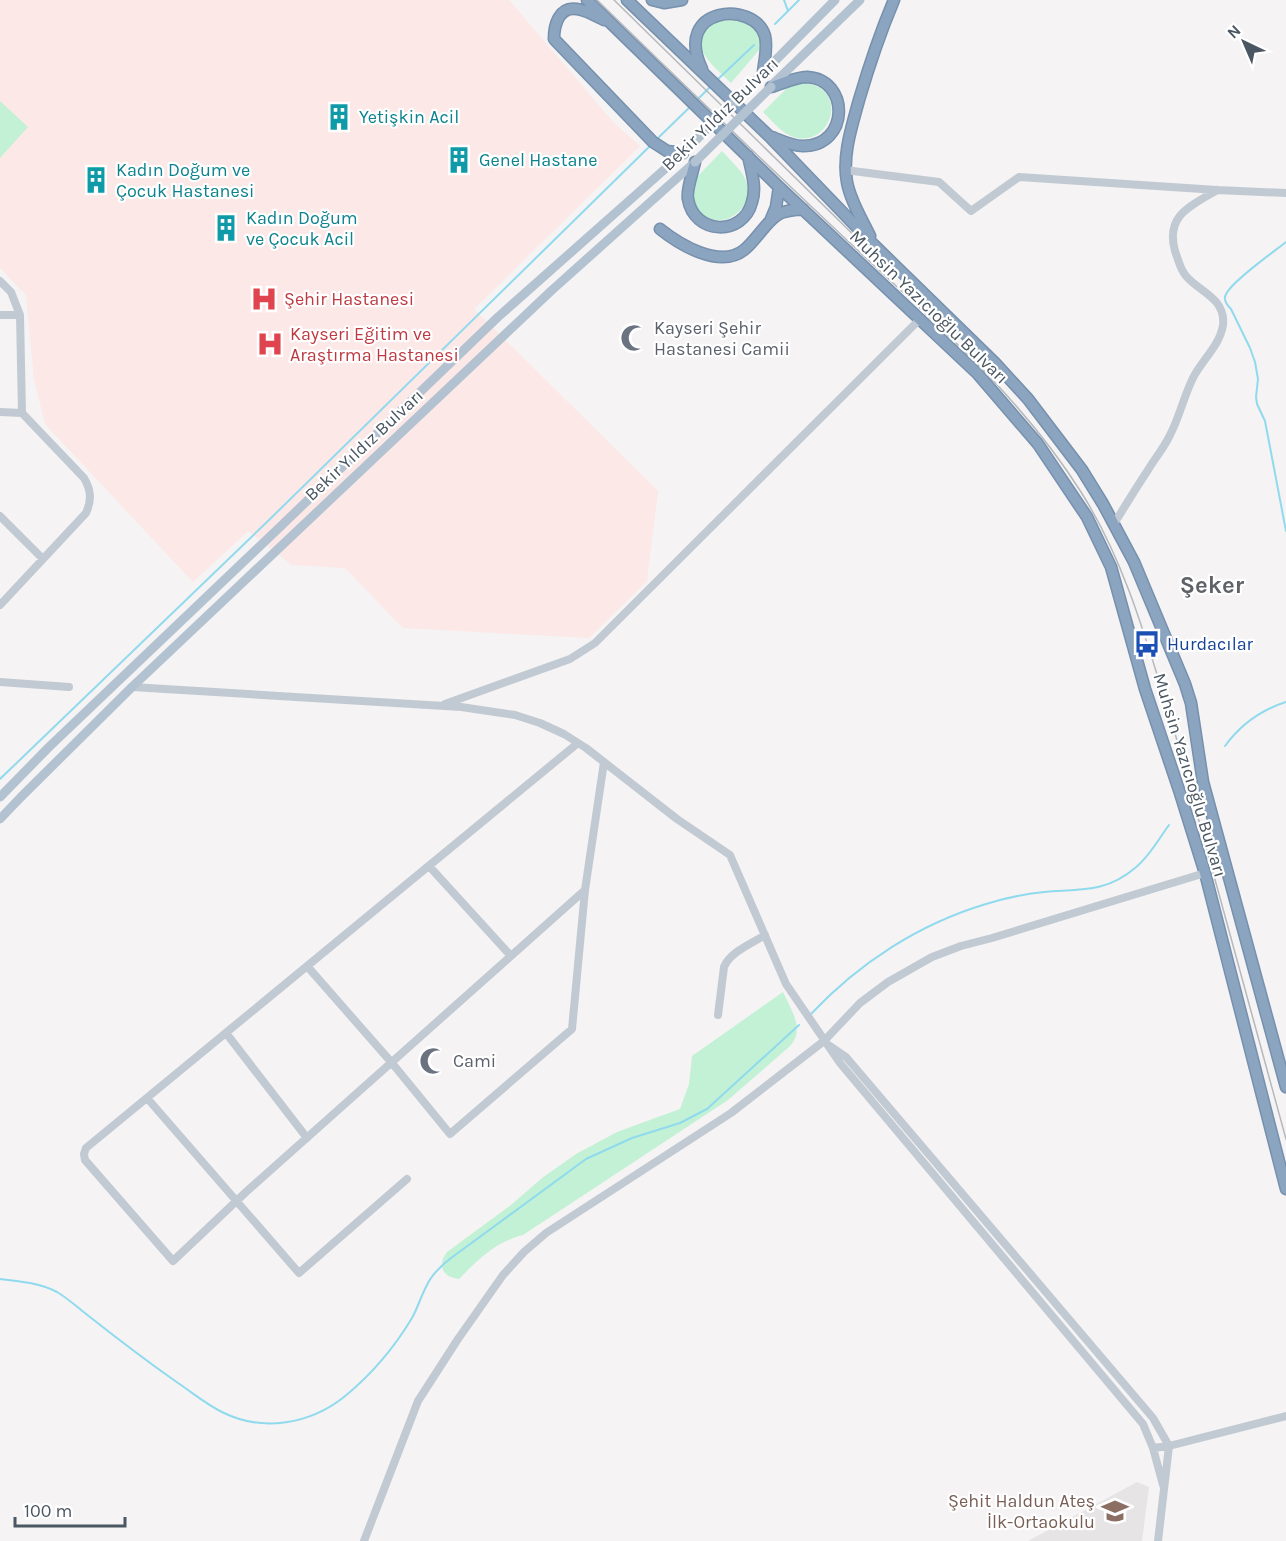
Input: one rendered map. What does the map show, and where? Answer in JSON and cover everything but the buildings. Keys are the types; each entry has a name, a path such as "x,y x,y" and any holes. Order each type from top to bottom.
{"highway":[{"name":"Muhsin Yazıcıoğlu Bulvarı","path":"587,0 779,187 977,372 1038,444 1087,517 1112,567 1145,689 1205,873 1286,1189"},
{"name":"Muhsin Yazıcıoğlu Bulvarı","path":"627,0 769,136 874,245 995,363 1028,399 1082,470 1134,562 1185,684 1191,703 1203,782 1286,1087"},
{"path":"652,0 664,3 682,0"},
{"path":"874,245 849,190 845,170 850,133 858,102 881,29 894,0"},
{"path":"703,72 696,45 699,25 717,10 734,8 751,14 759,21 763,29 766,45 763,73"},
{"path":"609,21 576,9 566,11 555,24 554,39 653,142 667,151 683,153"},
{"path":"769,136 795,145 813,145 824,140 835,129 839,111 837,100 830,88 813,78 802,77 771,87"},
{"path":"695,162 687,196 690,206 704,223 712,227 723,228 740,220 747,213 752,202 753,178 748,156"},
{"path":"769,223 776,207 779,187"},
{"path":"660,228 691,249 723,257 737,254 746,248 782,212 803,209"}],"main road":[{"name":"Bekir Yıldız Bulvarı","path":"0,797 49,747 498,317 683,153 835,0"},
{"name":"Bekir Yıldız Bulvarı","path":"0,819 132,687 551,291 695,162 860,0"}],"street":[{"path":"845,170 939,182 971,212 1019,177 1286,193"},
{"path":"1114,524 1164,446 1191,384 1221,333 1223,322 1220,310 1211,296 1184,273 1177,258 1172,237 1179,217 1217,190"},
{"path":"0,281 11,292 20,315 22,413 84,478 90,491 86,513 0,605"},
{"path":"0,315 20,315"},
{"path":"441,706 570,659 595,643 920,318"},
{"path":"0,412 22,413"},
{"path":"0,516 43,559"},
{"path":"0,682 69,687"},
{"path":"132,687 482,709 521,717 552,728 578,743 677,819 730,855 786,984 824,1041 854,1081 1143,1424 1153,1448 1163,1485"},
{"path":"578,743 86,1148 84,1154 86,1162 173,1261 585,890"},
{"path":"307,966 392,1062 450,1134 572,1029 585,890 604,762"},
{"path":"429,866 511,956"},
{"path":"364,1541 418,1401 464,1331 513,1263 534,1242 558,1224 731,1113 824,1041 860,1003 902,972 961,946 1205,873"},
{"path":"717,1015 727,961 732,955 765,935"},
{"path":"226,1032 307,1138"},
{"path":"824,1041 846,1056 1153,1418 1169,1446 1158,1541"},
{"path":"147,1098 299,1273 407,1179"},
{"path":"1153,1448 1286,1416"}],"shaded area":[{"name":"Kayseri Eğitim ve Araştırma Hastanesi","path":"0,0 509,0 613,122 640,146 474,309 658,491 647,581 589,638 403,628 345,568 292,565 248,531 193,582 45,424 34,379 26,295 0,268"},
{"name":"Şehit Haldun Ateş İlk-Ortaokulu","path":"1137,1482 1149,1487 1142,1541 1028,1541"}],"green space":[{"path":"713,16 751,20 760,38 760,49 731,83 708,60 699,39 701,31"},
{"path":"804,83 819,87 827,95 831,106 830,117 825,127 817,135 805,138 787,134 763,112 790,85"},
{"path":"0,101 28,127 0,158"},
{"path":"722,151 742,173 747,187 747,199 741,209 732,216 722,220 710,219 700,212 692,199 695,179"},
{"path":"783,992 797,1027 794,1040 789,1047 728,1100 523,1235 495,1247 459,1279 445,1273 442,1261 447,1252 576,1154 617,1132 680,1109 689,1084 692,1056"}],"waterway":[{"path":"784,0 788,11"},
{"path":"775,24 799,0"},
{"path":"717,80 754,45"},
{"path":"696,101 711,86"},
{"path":"657,139 692,105"},
{"path":"0,779 269,520 651,145"},
{"path":"1286,242 1233,285 1225,297 1226,304 1231,309 1255,362 1258,379 1257,404 1265,421 1286,531"},
{"path":"1225,746 1252,719 1286,702"},
{"path":"811,1014 849,978 870,962 891,947 937,922 1008,898 1044,892 1081,890 1113,882 1140,864 1169,825"},
{"path":"0,1279 37,1284 57,1292 156,1367 206,1403 224,1413 254,1422 286,1422 301,1419 331,1406 354,1389 373,1370 405,1329 432,1277 451,1258 586,1159 632,1138 680,1123 707,1109 799,1025"}],"tram line":[{"path":"597,0 974,360 1031,423 1081,492 1111,547 1154,666 1173,726 1286,1139"},
{"path":"614,0 867,248"}],"place":[{"name":"Yetişkin Acil","path":"339,117"},
{"name":"Genel Hastane","path":"459,160"},
{"name":"Kadın Doğum ve Çocuk Hastanesi","path":"96,180"},
{"name":"Kadın Doğum ve Çocuk Acil","path":"226,228"},
{"name":"Şehir Hastanesi","path":"264,299"},
{"name":"Kayseri Şehir Hastanesi Camii","path":"634,338"},
{"name":"Kayseri Eğitim ve Araştırma Hastanesi","path":"270,344"},
{"name":"Hurdacılar","path":"1147,644"},
{"name":"Cami","path":"433,1061"},
{"name":"Şehit Haldun Ateş İlk-Ortaokulu","path":"1115,1511"}],"district":[{"name":"Şeker","path":"1212,585"}]}
